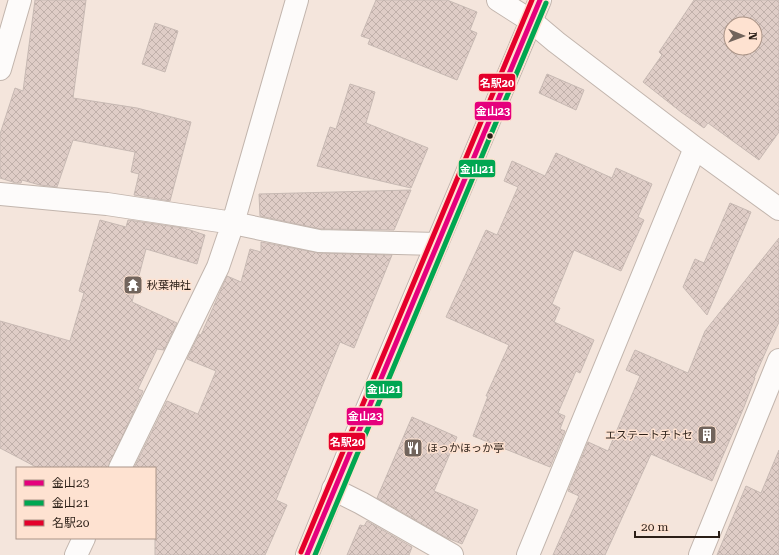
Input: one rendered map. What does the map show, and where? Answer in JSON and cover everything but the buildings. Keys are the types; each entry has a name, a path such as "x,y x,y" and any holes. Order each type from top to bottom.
{"street":[{"path":"0,69 20,0"},
{"path":"120,467 218,267 233,223 298,0"},
{"path":"498,0 531,21 556,42 695,148 779,209"},
{"path":"307,555 333,489 540,0"},
{"path":"528,555 695,148"},
{"path":"0,194 91,202 233,223 319,241 437,244"},
{"path":"700,555 779,360"},
{"path":"333,489 361,503 452,555"},
{"path":"76,555 84,539"}],"transit line":[{"name":"名駅20","path":"301,552 532,0"},
{"name":"金山23","path":"307,555 540,0"},
{"name":"金山21","path":"315,555 546,3"}],"place":[{"name":"秋葉神社","path":"133,285"},
{"name":"エステートチトセ","path":"707,435"},
{"name":"ほっかほっか亭","path":"413,448"}]}
